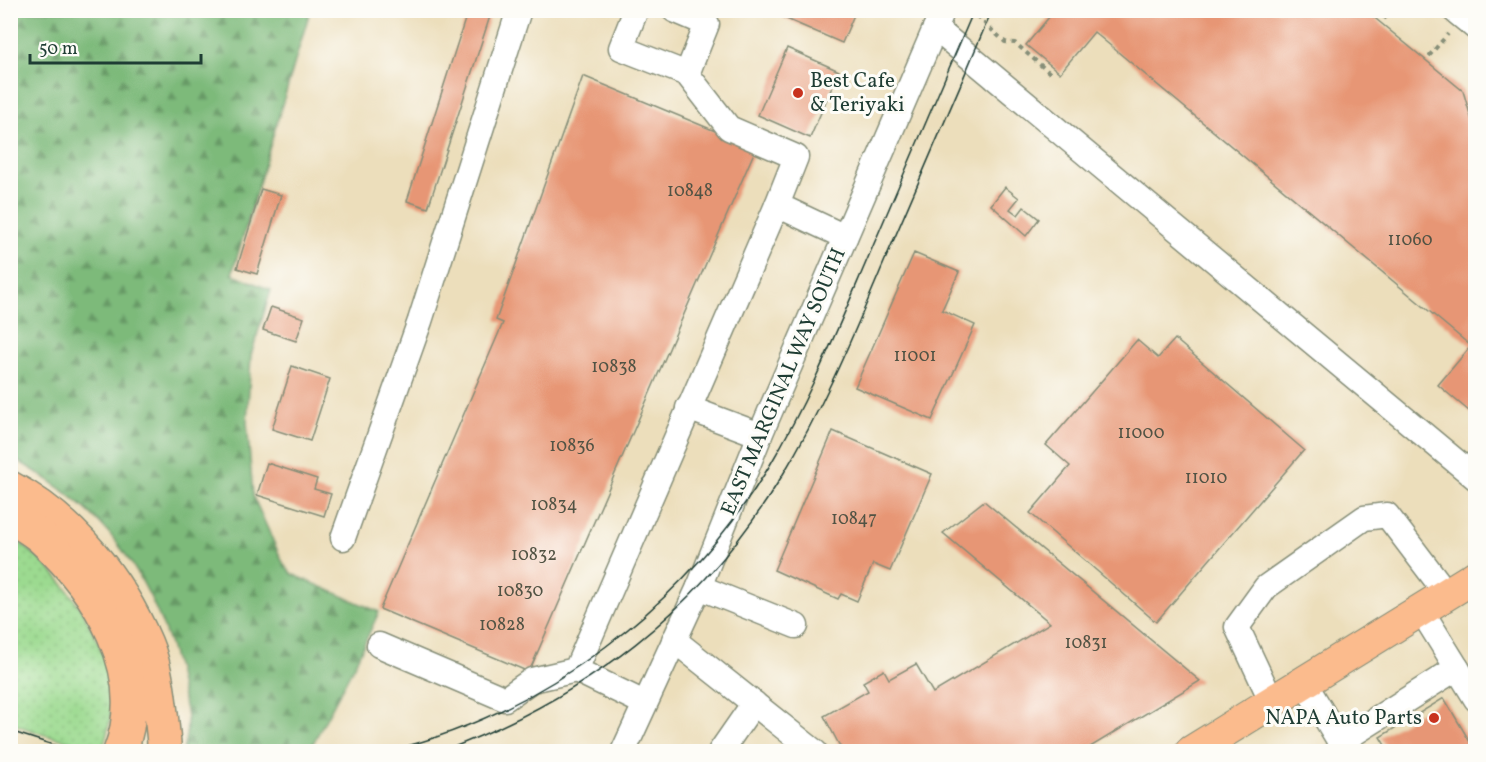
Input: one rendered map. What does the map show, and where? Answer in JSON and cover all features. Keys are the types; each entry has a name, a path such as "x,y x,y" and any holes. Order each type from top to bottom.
{"highway":[{"path":"10,488 47,512 69,532 88,552 118,591 147,646 159,694 163,752"},
{"path":"10,516 39,535 76,572 109,622 127,668 129,711 120,752"}],"main road":[{"path":"1191,752 1476,576"}],"street":[{"path":"343,537 420,321 519,10"},
{"path":"576,670 796,157 729,128 687,74 621,48 636,10"},
{"path":"674,10 707,24 687,74"},
{"path":"940,15 1476,478"},
{"name":"EAST MARGINAL WAY SOUTH","path":"623,752 699,587 760,435 940,15"},
{"path":"777,205 845,237"},
{"path":"688,408 760,435"},
{"path":"1272,702 1237,627 1266,587 1364,518 1387,515 1434,602 1457,668 1476,699"},
{"path":"699,587 796,626"},
{"path":"674,640 815,752"},
{"path":"379,645 505,699 532,680 576,670 644,703"},
{"path":"1304,682 1343,747 1457,668"},
{"path":"720,752 754,703"}],"path":[{"path":"970,10 1005,42 1015,43 1051,74"},
{"path":"1384,19 1391,10"},
{"path":"1429,56 1464,19"}],"green space":[{"path":"10,11 310,11 232,274 271,290 251,355 247,422 253,496 284,565 292,574 379,612 354,666 309,751 183,751 187,716 177,669 161,621 138,574 109,533 92,515 53,483 11,457"},
{"path":"10,536 52,572 76,601 94,633 110,672 111,682 110,721 102,749 45,735 11,723"}],"building":[{"path":"468,10 492,10 428,208 407,201"},
{"path":"785,10 856,10 842,43 782,17"},
{"path":"1055,10 1365,10 1463,91 1476,134 1476,417 1438,385 1471,346 1094,32 1060,73 1026,45"},
{"name":"Best Cafe & Teriyaki","path":"787,48 839,71 810,138 758,115"},
{"path":"583,76 756,148 529,672 380,609 503,323 496,320"},
{"path":"1005,187 1019,198 1010,209 1018,215 1024,207 1039,219 1026,236 991,205"},
{"path":"261,189 281,195 257,274 237,268"},
{"path":"914,253 959,272 942,310 975,325 932,420 855,387"},
{"path":"271,307 304,318 296,341 263,330"},
{"path":"1175,339 1304,450 1156,622 1030,513 1070,466 1046,445 1137,340 1158,358"},
{"path":"292,366 330,379 310,441 272,429"},
{"path":"833,431 932,474 890,571 873,564 857,601 841,594 838,599 774,570"},
{"path":"267,463 317,479 314,489 331,494 324,516 257,495"},
{"path":"984,501 1200,681 1082,752 843,752 824,716 868,691 863,682 884,670 889,679 916,664 933,693 1050,623 943,533"},
{"name":"NAPA Auto Parts","path":"1444,698 1476,752 1389,752 1380,737"}],"tram line":[{"path":"384,752 443,734 500,711 554,681 606,647 653,607 697,564 736,516 785,440 811,387 974,10"},
{"path":"441,752 494,730 544,705 592,676 636,644 677,608 715,568 750,524 797,451 836,373 992,10"},
{"path":"10,731 75,752"},
{"path":"10,748 20,752"}],"place":[{"name":"Best Cafe & Teriyaki","path":"798,93"},
{"name":"NAPA Auto Parts","path":"1434,718"}]}
